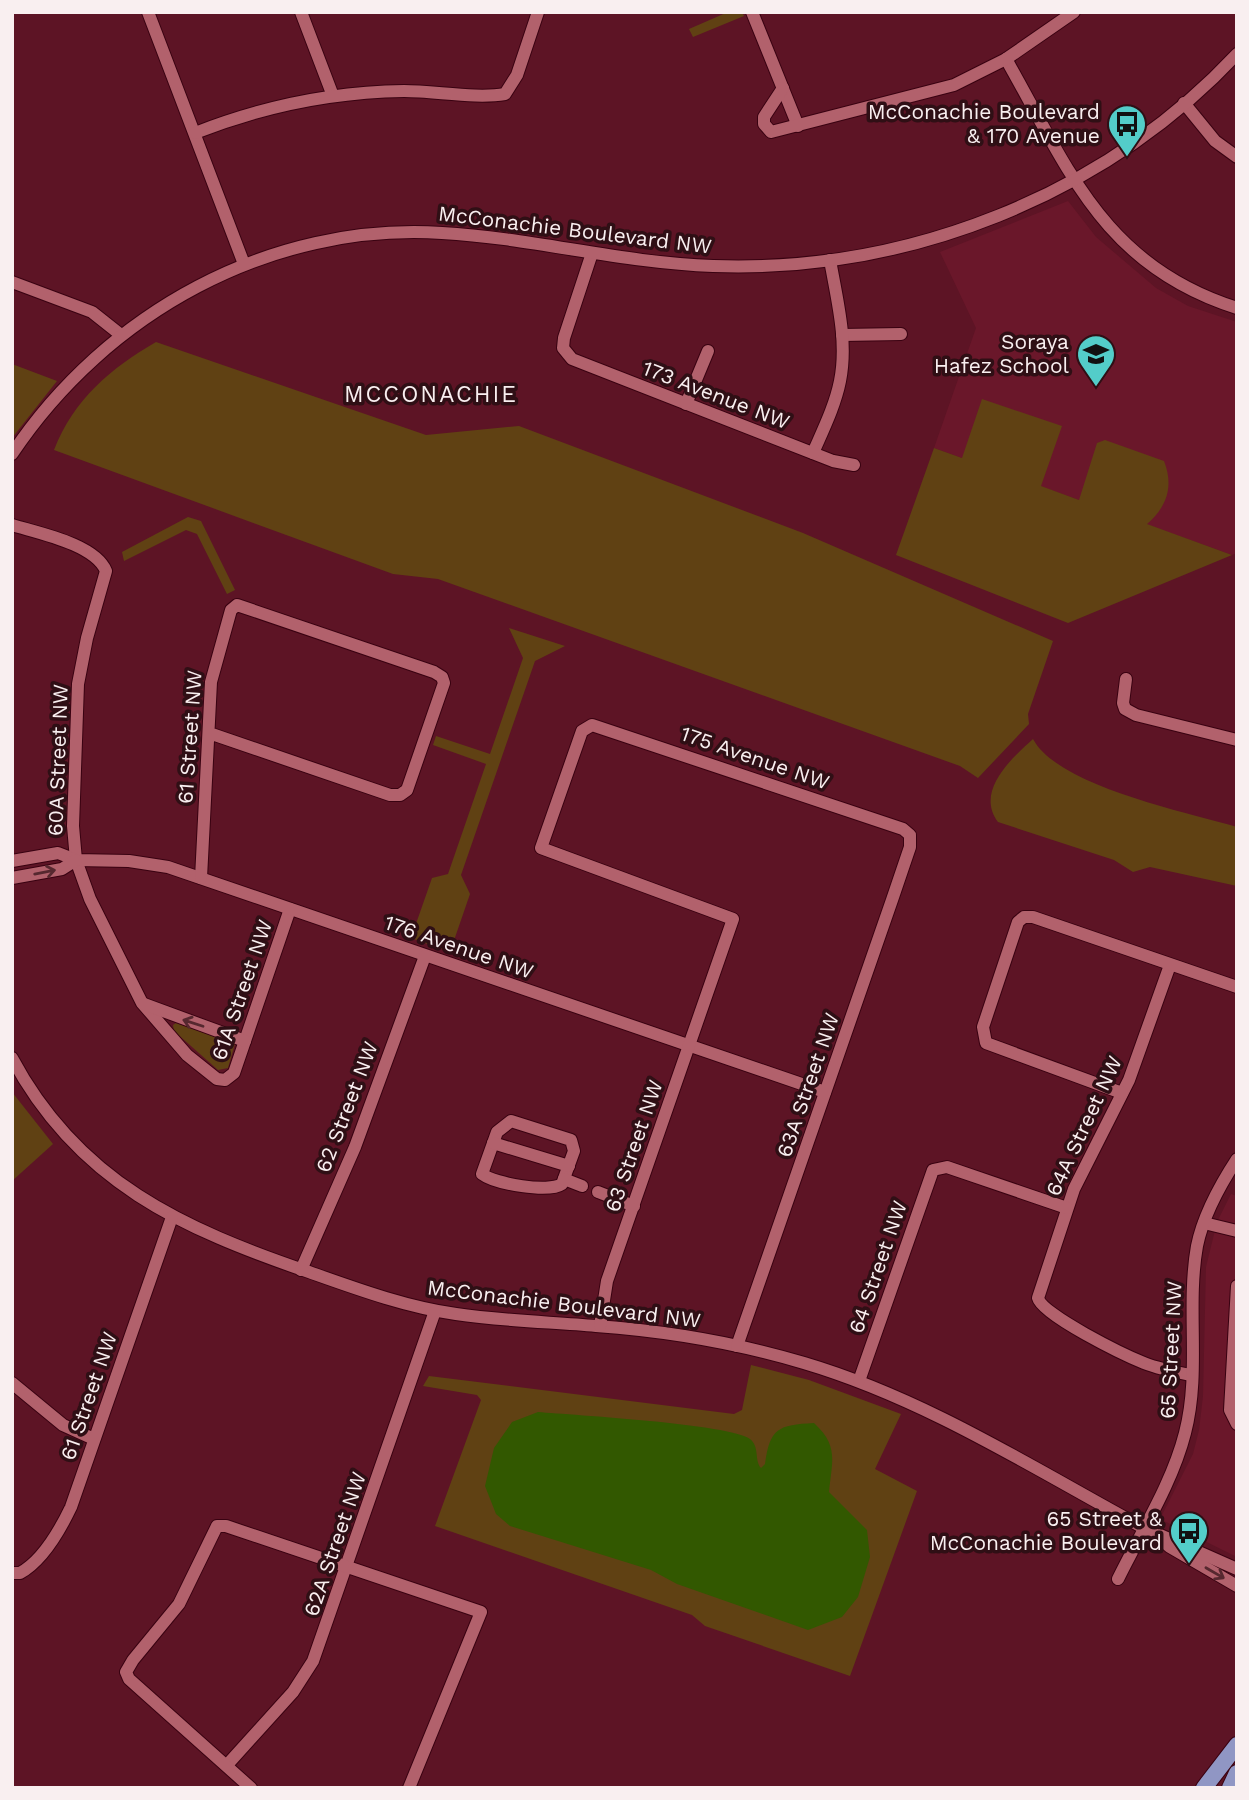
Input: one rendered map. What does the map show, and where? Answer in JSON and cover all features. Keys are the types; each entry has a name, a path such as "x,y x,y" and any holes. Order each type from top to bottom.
{"main road":[{"path":"1205,1788 1237,1745"},
{"path":"1234,1787 1237,1773"}],"street":[{"path":"148,12 244,264"},
{"path":"301,12 333,96"},
{"path":"195,133 264,110 333,96 405,91 505,94 517,75 538,12"},
{"path":"751,12 798,126"},
{"path":"783,88 764,117 764,124 771,132 954,85 1006,59 1074,12"},
{"name":"McConachie Boulevard NW","path":"12,454 69,382 121,335 178,298 244,264 312,245 385,233 474,235 592,253 713,267 830,260 928,240 985,222 1074,180 1122,150 1184,103 1237,54"},
{"path":"1006,59 1074,180 1101,220 1149,265 1192,292 1237,308"},
{"path":"1184,103 1215,141 1237,157"},
{"name":"173 Avenue NW","path":"592,253 564,338 566,353 577,361 686,404 813,453 854,465"},
{"path":"813,453 840,382 842,335 830,260"},
{"path":"12,282 92,312 121,335"},
{"path":"842,335 901,334"},
{"path":"686,404 708,351"},
{"name":"60A Street NW","path":"12,525 88,551 101,561 106,570 87,638 78,684 73,826 76,860 90,899 142,1003 187,1055 217,1079 225,1080"},
{"name":"61 Street NW","path":"201,877 209,733 215,663 231,610 237,605 434,672 442,677 444,683 407,790 400,795 390,795 209,733"},
{"path":"1126,679 1123,703 1125,709 1136,715 1237,740"},
{"name":"175 Avenue NW","path":"562,787 586,727 592,725 903,829 910,835"},
{"name":"63 Street NW","path":"562,787 541,848 545,852 733,919 607,1281 600,1326"},
{"name":"63A Street NW","path":"737,1346 908,852 910,835"},
{"name":"176 Avenue NW","path":"12,861 58,853 76,860 145,862 201,877 825,1093"},
{"name":"176 Avenue NW","path":"12,878 62,869 76,860"},
{"name":"61A Street NW","path":"225,1080 234,1073 290,909"},
{"path":"1122,1093 986,1043 983,1027 1018,922 1024,917 1033,917 1237,987"},
{"name":"62 Street NW","path":"301,1270 355,1147 425,956"},
{"name":"64A Street NW","path":"1170,965 1122,1093 1067,1208 1038,1293 1039,1303 1049,1312 1129,1356 1157,1367 1191,1375"},
{"path":"142,1003 245,1041"},
{"name":"McConachie Boulevard NW","path":"12,1058 16,1075 85,1156 136,1196 230,1245 405,1304 435,1311 667,1333 737,1346 859,1381 934,1413 1148,1530 1170,1547 1237,1586"},
{"path":"511,1121 571,1140 574,1151 569,1166 561,1186 553,1189 488,1178 482,1174 497,1132 511,1121"},
{"path":"493,1143 569,1166"},
{"name":"65 Street NW","path":"1118,1579 1148,1530 1185,1434 1191,1375 1196,1260 1204,1223 1237,1159"},
{"name":"64 Street NW","path":"859,1381 930,1176 937,1168 947,1167 1067,1208"},
{"path":"564,1179 582,1186"},
{"path":"598,1192 634,1206"},
{"name":"61 Street NW","path":"16,1573 47,1546 65,1520 172,1217"},
{"path":"1204,1223 1237,1231"},
{"path":"1236,1293 1235,1361 1230,1410 1237,1424"},
{"name":"62A Street NW","path":"227,1765 307,1672 347,1568 435,1311"},
{"path":"12,1383 63,1425 94,1439"},
{"path":"251,1788 129,1679 126,1672 179,1604 211,1533 217,1526 226,1526 481,1612 409,1788"},
{"name":"McConachie Boulevard NW","path":"1148,1530 1176,1539 1237,1569"}],"shaded area":[{"path":"728,12 742,12 744,16 693,37 689,29"},
{"name":"Soraya Hafez School","path":"1068,201 1096,237 1156,288 1188,306 1237,322 1237,553 1232,555 934,448 976,328 940,252"},
{"path":"156,342 426,435 519,426 803,533 1053,641 1028,714 1029,724 978,778 960,766 438,579 393,574 54,450 62,432 83,400 109,374"},
{"path":"12,364 57,381 12,438"},
{"path":"982,399 1062,426 1041,486 1079,500 1097,443 1105,440 1164,461 1168,479 1167,495 1160,511 1147,524 1232,555 1068,623 896,555 934,448 962,458"},
{"path":"188,517 201,521 235,590 227,594 197,534 186,530 124,561 122,552"},
{"path":"509,628 565,646 535,661 461,875 470,894 450,952 411,938 432,878 448,874 486,764 433,745 436,736 490,754 523,658"},
{"path":"1033,739 1047,756 1095,784 1157,805 1237,827 1237,886 1150,867 1133,872 1114,860 998,822 992,810 993,787 1006,766"},
{"path":"176,1023 235,1044 228,1068 218,1070 174,1031 173,1025"},
{"path":"12,1092 53,1144 12,1181"},
{"path":"1231,1194 1237,1196 1237,1557 1160,1519 1193,1454 1199,1430 1203,1396 1206,1267 1217,1222"},
{"path":"751,1365 809,1380 901,1414 875,1469 917,1491 850,1676 705,1626 692,1615 435,1526 481,1400 477,1395 423,1386 429,1376 734,1414 742,1410"},
{"path":"538,1412 684,1425 737,1434 753,1442 761,1468 765,1464 773,1436 778,1431 792,1425 814,1423 831,1447 829,1492 867,1530 870,1557 858,1597 842,1617 808,1630 677,1584 651,1570 510,1526 496,1514 485,1486 494,1448 512,1422"}],"place":[{"name":"McConachie Boulevard & 170 Avenue","path":"1127,158"},
{"name":"Soraya Hafez School","path":"1096,388"},
{"name":"65 Street & McConachie Boulevard","path":"1189,1565"}],"district":[{"name":"MCCONACHIE","path":"431,394"}]}
